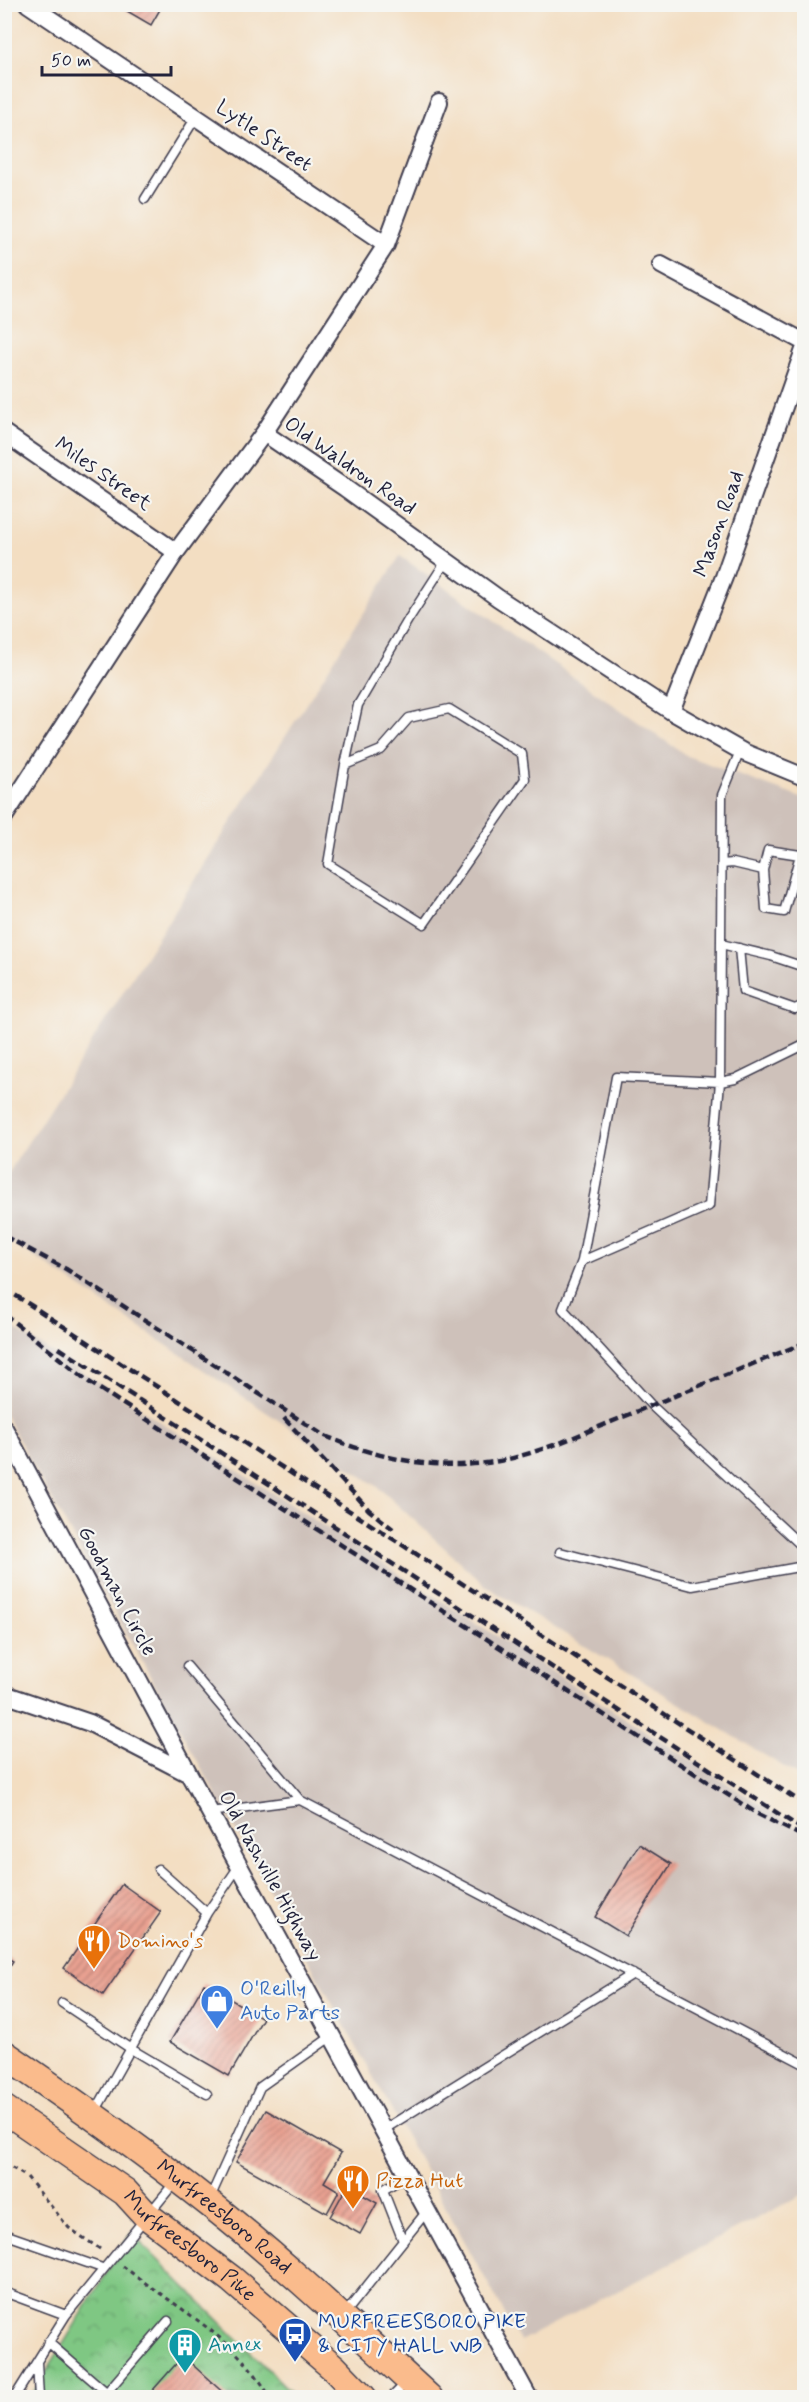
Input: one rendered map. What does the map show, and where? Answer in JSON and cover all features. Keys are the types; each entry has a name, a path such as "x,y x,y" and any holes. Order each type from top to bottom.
{"main road":[{"name":"Murfreesboro Road","path":"4,2054 93,2115 208,2202 342,2318 400,2388 429,2397"},
{"name":"Murfreesboro Pike","path":"4,2109 125,2192 146,2216 231,2279 333,2367 363,2397"}],"street":[{"name":"Lytle Street","path":"28,4 386,245"},
{"path":"264,433 386,245 439,102"},
{"path":"661,265 804,342"},
{"name":"Mason Road","path":"671,711 724,577 804,350"},
{"name":"Miles Street","path":"4,433 176,552"},
{"name":"Old Waldron Road","path":"4,817 176,552 264,433 498,598 671,711 740,751 804,777"},
{"name":"Goodman Circle","path":"4,1428 189,1774"},
{"path":"4,1694 90,1723 189,1774"},
{"name":"Old Nashville Highway","path":"189,1774 529,2397"}],"lane":[{"path":"145,199 196,117"},
{"path":"345,765 381,750 409,718 449,709 522,754 525,779 424,924 328,864 345,765 358,705 446,561"},
{"path":"582,1261 709,1206 720,1082 722,795 740,751"},
{"path":"768,850 800,855 784,912 766,909 763,870 768,850"},
{"path":"722,864 733,863 763,870"},
{"path":"721,944 804,967"},
{"path":"739,948 743,991 795,1009 804,1005"},
{"path":"804,1045 735,1079 720,1082 616,1077 582,1261 563,1309 652,1406 804,1548"},
{"path":"560,1552 692,1586 804,1566"},
{"path":"187,1666 300,1800 804,2064"},
{"path":"210,1812 300,1800"},
{"path":"93,2115 207,1913 239,1866"},
{"path":"158,1869 207,1913"},
{"path":"383,2130 633,1974"},
{"path":"62,2003 130,2049 207,2094"},
{"path":"208,2202 260,2087 332,2036"},
{"path":"403,2241 383,2190 408,2175"},
{"path":"14,2397 66,2315 111,2257 178,2179"},
{"path":"342,2318 427,2211"},
{"path":"4,2234 102,2268"},
{"path":"4,2292 66,2315"},
{"path":"48,2342 110,2395 168,2321"},
{"path":"37,2361 39,2397"}],"path":[{"path":"4,2163 27,2177 69,2228 233,2349 270,2397"}],"shaded area":[{"path":"400,556 687,756 804,799 804,1779 486,1586 378,1487 5,1237 4,1180"},
{"path":"4,1322 804,1832 804,2194 520,2341 5,1415"}],"green space":[{"path":"131,2233 296,2397 30,2398"}],"building":[{"path":"115,4 159,4 162,6 151,25"},
{"path":"639,1844 671,1864 626,1936 595,1917"},
{"path":"122,1884 161,1912 103,1995 64,1968"},
{"path":"4,1956 13,1961 4,1975"},
{"name":"O'Reilly Auto Parts","path":"204,1984 263,2018 229,2076 170,2042"},
{"path":"266,2110 341,2153 324,2182 339,2191 327,2213 236,2162"},
{"name":"Pizza Hut","path":"347,2186 377,2203 360,2234 330,2217"},
{"name":"Annex","path":"183,2356 229,2398 160,2398 152,2391"}],"railway":[{"path":"4,1236 66,1269 323,1435 362,1450 423,1463 444,1465 486,1463 534,1452 804,1343"},
{"path":"4,1288 804,1804"},
{"path":"4,1314 89,1382 756,1813 804,1837"},
{"path":"59,1348 799,1827"},
{"path":"284,1418 369,1510 393,1529"}],"place":[{"name":"Domino's","path":"94,1970"},
{"name":"O'Reilly Auto Parts","path":"217,2030"},
{"name":"Pizza Hut","path":"353,2210"},
{"name":"MURFREESBORO PIKE & CITY HALL WB","path":"295,2363"},
{"name":"Annex","path":"185,2374"}]}
